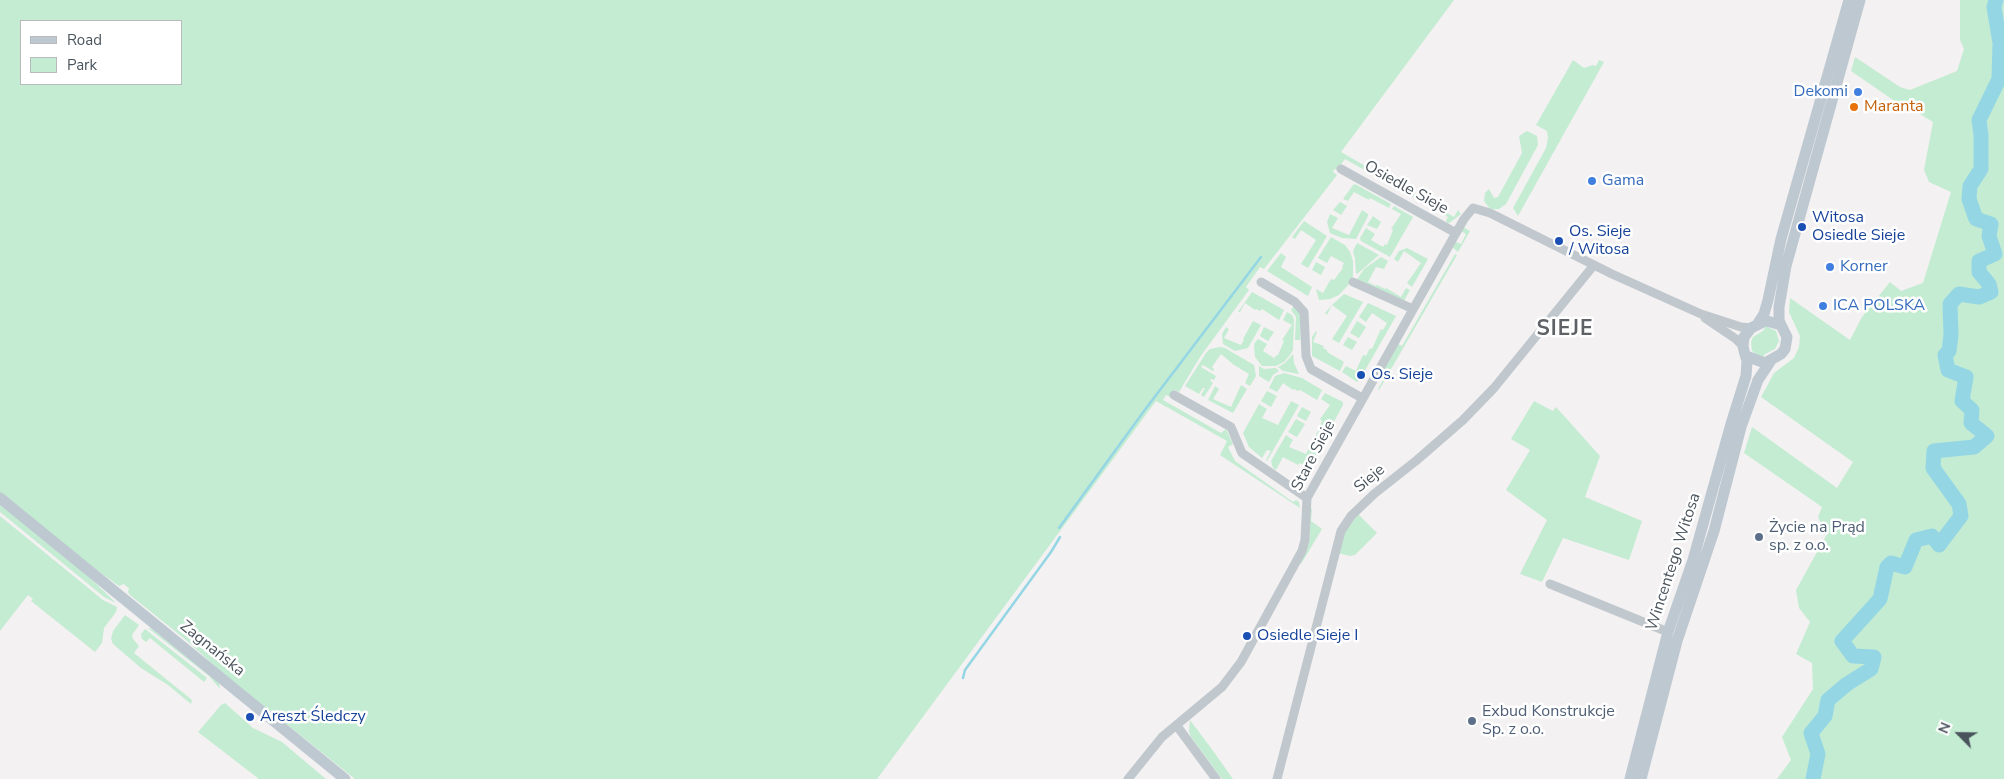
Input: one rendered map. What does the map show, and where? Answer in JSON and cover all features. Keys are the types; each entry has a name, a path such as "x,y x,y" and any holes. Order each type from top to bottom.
{"main road":[{"path":"1849,0 1781,239 1764,314 1744,337 1744,351 1761,363 1770,362 1782,354 1785,349 1787,337 1779,320 1779,307 1788,258 1860,0"},
{"path":"1754,327 1767,321 1781,325"},
{"name":"Wincentego Witosa","path":"1630,779 1668,632 1700,538 1746,376 1748,366 1744,351"},
{"name":"Wincentego Witosa","path":"1641,779 1677,641 1714,531 1741,427 1758,380 1770,362"},
{"name":"Zagnańska","path":"0,498 345,779"}],"street":[{"name":"Osiedle Sieje","path":"1341,168 1456,233"},
{"name":"Stare Sieje","path":"1128,779 1162,737 1222,687 1241,662 1302,551 1305,540 1307,498 1464,219 1474,208 1490,213 1594,265"},
{"path":"1594,265 1701,314 1741,327 1754,327"},
{"name":"Sieje","path":"1277,779 1341,531 1351,516 1374,494 1450,431 1494,388 1594,265"},
{"path":"1261,282 1295,302 1302,309 1305,318 1306,356 1310,369 1362,398"},
{"path":"1353,282 1412,309"},
{"path":"1701,314 1736,339 1744,351"},
{"path":"1174,394 1231,427 1242,453 1307,498"},
{"path":"1550,584 1668,632"},
{"path":"1177,726 1216,779"}],"green space":[{"path":"0,0 1454,0 1341,152 1454,217 1458,210 1461,214 1448,224 1446,221 1448,217 1345,159 1337,170 1334,169 1333,172 1337,175 1264,269 1260,267 1246,287 1249,290 1200,357 1179,392 1174,390 1170,397 1166,395 1163,400 1221,433 1226,429 1233,444 1228,447 1235,461 1293,502 1296,500 1299,502 1300,508 1220,455 1227,441 1156,401 877,779 355,779 220,671 186,640 130,595 128,592 129,588 124,584 119,586 84,561 0,493"},
{"path":"1960,0 2004,0 2004,779 1777,779 1791,760 1782,737 1813,689 1812,663 1796,654 1810,622 1799,608 1796,590 1827,534 1818,517 1822,507 1744,453 1752,427 1837,488 1853,462 1761,397 1774,373 1794,358 1799,347 1800,336 1789,312 1790,298 1850,340 1862,317 1890,282 1901,291 1923,283 1951,192 1929,182 1924,170 1933,122 1902,103 1896,102 1851,71 1855,57 1900,87 1910,90 1957,71 1964,49 1960,40"},
{"path":"1573,60 1584,68 1596,66 1599,60 1604,62 1518,216 1513,208 1546,148 1548,138 1547,131 1536,125"},
{"path":"1527,131 1537,136 1538,145 1506,204 1499,209 1490,209 1484,201 1485,193 1489,189 1494,198 1498,197 1522,153 1519,136"},
{"path":"1355,184 1391,204 1389,208 1354,192 1348,201 1343,199"},
{"path":"1340,202 1347,206 1341,215 1333,210"},
{"path":"1394,206 1413,217 1390,257 1361,241 1360,238 1366,228 1375,234 1371,240 1383,247 1385,244 1387,245 1393,230 1391,229 1401,214 1392,209"},
{"path":"1362,210 1368,216 1356,239 1342,238 1330,233 1327,222 1330,214 1338,218 1332,228 1349,235"},
{"path":"1373,216 1381,222 1377,229 1367,225"},
{"path":"1304,221 1327,236 1308,268 1301,264 1316,240 1301,230 1295,239 1292,237"},
{"path":"1463,227 1470,231 1458,252 1452,247 1456,242 1461,244 1466,234 1461,231"},
{"path":"1331,237 1345,245 1350,252 1353,261 1353,276 1350,283 1339,295 1330,299 1319,300 1316,289 1323,293 1331,279 1334,280 1343,268 1344,263 1331,256 1327,263 1318,258"},
{"path":"1357,243 1379,255 1357,274 1353,251"},
{"path":"1407,248 1428,259 1412,287 1407,283 1421,263 1404,251 1398,262 1394,259 1399,251"},
{"path":"1281,253 1286,257 1281,267 1312,287 1308,296 1267,271"},
{"path":"1455,254 1457,255 1379,390 1385,377 1380,374 1398,344 1402,346"},
{"path":"1381,257 1388,261 1384,269 1376,267 1368,282 1386,288 1401,297 1406,288 1410,290 1404,301 1356,281 1364,269"},
{"path":"1316,262 1325,267 1321,275 1312,270"},
{"path":"1252,292 1284,310 1279,320 1262,309 1260,311 1255,310 1245,303 1240,312 1238,312"},
{"path":"1344,294 1363,302 1339,343 1332,339 1347,316 1332,305"},
{"path":"1368,303 1396,316 1363,374 1360,373 1358,377 1360,379 1357,382 1342,372 1346,366 1356,371 1363,355 1366,356 1370,348 1372,349 1381,329 1383,330 1387,323 1372,313 1366,322 1359,317"},
{"path":"1294,306 1301,314 1300,340 1295,340 1296,317 1291,310"},
{"path":"1287,312 1292,315 1294,320 1293,350 1284,362 1276,366 1262,366 1255,357 1254,344 1258,339 1267,344 1263,351 1274,358 1278,355 1284,341 1282,340 1292,325 1283,320"},
{"path":"1253,321 1261,325 1248,348 1235,351 1223,344 1222,334 1226,327 1229,329 1224,338 1241,345"},
{"path":"1357,321 1366,327 1359,338 1350,333"},
{"path":"1766,326 1776,331 1779,341 1775,349 1765,354 1762,358 1752,351 1751,342 1753,337 1763,331"},
{"path":"1264,327 1274,332 1268,341 1260,336"},
{"path":"1316,331 1313,342 1324,346 1323,348 1327,352 1344,362 1340,371 1312,356 1312,337"},
{"path":"1348,337 1357,342 1352,350 1343,345"},
{"path":"1220,347 1254,365 1256,376 1250,386 1245,383 1249,374 1221,354 1212,367 1213,371 1203,365 1201,367 1216,376 1214,380 1210,380 1213,383 1204,397 1201,395 1205,388 1199,394 1185,386 1206,353 1210,349"},
{"path":"1293,354 1294,363 1299,374 1283,371 1278,367 1285,363"},
{"path":"1259,366 1264,369 1276,368 1279,371 1273,375 1269,382 1259,376"},
{"path":"1284,373 1302,378 1322,390 1317,400 1300,390 1293,390 1283,383 1277,392 1269,388 1275,376"},
{"path":"1241,385 1247,389 1233,413 1208,400 1215,386 1219,389 1213,399 1231,407"},
{"path":"1267,391 1277,396 1271,407 1261,401"},
{"path":"1325,393 1343,402 1343,405 1309,468 1300,463 1298,465 1283,457 1276,470 1273,468 1271,461 1286,435 1293,440 1289,447 1306,454 1308,447 1319,430 1322,421 1320,419 1330,405 1321,399"},
{"path":"1291,401 1299,405 1267,461 1271,451 1267,450 1262,458 1249,447 1243,433 1259,404 1267,409 1262,418 1278,425"},
{"path":"1534,401 1553,411 1556,407 1600,456 1585,497 1642,521 1629,560 1563,538 1542,582 1520,574 1547,520 1506,490 1530,450 1511,439"},
{"path":"1302,407 1311,412 1306,421 1297,416"},
{"path":"1296,419 1305,424 1297,437 1288,432"},
{"path":"0,503 86,574 116,603 104,597 0,512"},
{"path":"1310,508 1312,509 1311,521 1322,529 1301,564 1310,537"},
{"path":"1358,514 1377,533 1355,555 1350,556 1338,553 1344,533"},
{"path":"0,516 103,600 117,607 116,612 104,628 102,643 95,652 31,601 33,599 28,595 0,631"},
{"path":"125,615 139,625 132,635 139,646 134,653 192,700 191,704 168,685 141,668 113,644 111,639 113,631"},
{"path":"148,628 152,629 202,668 219,683 220,689 209,676"},
{"path":"145,629 207,678 204,682 150,638 146,642 142,639 141,634"},
{"path":"225,703 253,728 282,742 326,779 259,779 198,732 221,705"},
{"path":"1190,720 1233,779 1222,779 1191,737 1189,731"}],"waterway":[{"path":"1813,779 1818,754 1811,733 1825,716 1828,700 1847,684 1871,669 1874,657 1853,656 1842,641 1880,599 1887,567 1891,563 1905,567 1916,540 1932,536 1939,545 1961,516 1959,504 1933,468 1934,451 1974,447 1987,436 1971,423 1972,410 1962,401 1966,377 1948,370 1945,355 1949,351 1951,335 1950,304 1959,294 1979,297 1991,292 1989,284 1979,272 1979,261 1995,254 1989,236 1991,224 1976,219 1969,199 1970,186 1981,169 1979,120 1999,79 2000,43 1994,7 1996,0"},
{"path":"1059,528 1144,411 1261,257"},
{"path":"963,678 965,670 1060,537"}],"place":[{"name":"Dekomi","path":"1858,92"},
{"name":"Maranta","path":"1854,107"},
{"name":"Gama","path":"1592,181"},
{"name":"Witosa Osiedle Sieje","path":"1802,227"},
{"name":"Os. Sieje / Witosa","path":"1559,241"},
{"name":"Korner","path":"1830,267"},
{"name":"ICA POLSKA","path":"1823,306"},
{"name":"Os. Sieje","path":"1361,375"},
{"name":"Życie na Prąd sp. z o.o.","path":"1759,537"},
{"name":"Osiedle Sieje I","path":"1247,636"},
{"name":"Areszt Śledczy","path":"250,717"},
{"name":"Exbud Konstrukcje Sp. z o.o.","path":"1472,721"}],"district":[{"name":"SIEJE","path":"1565,330"}]}
